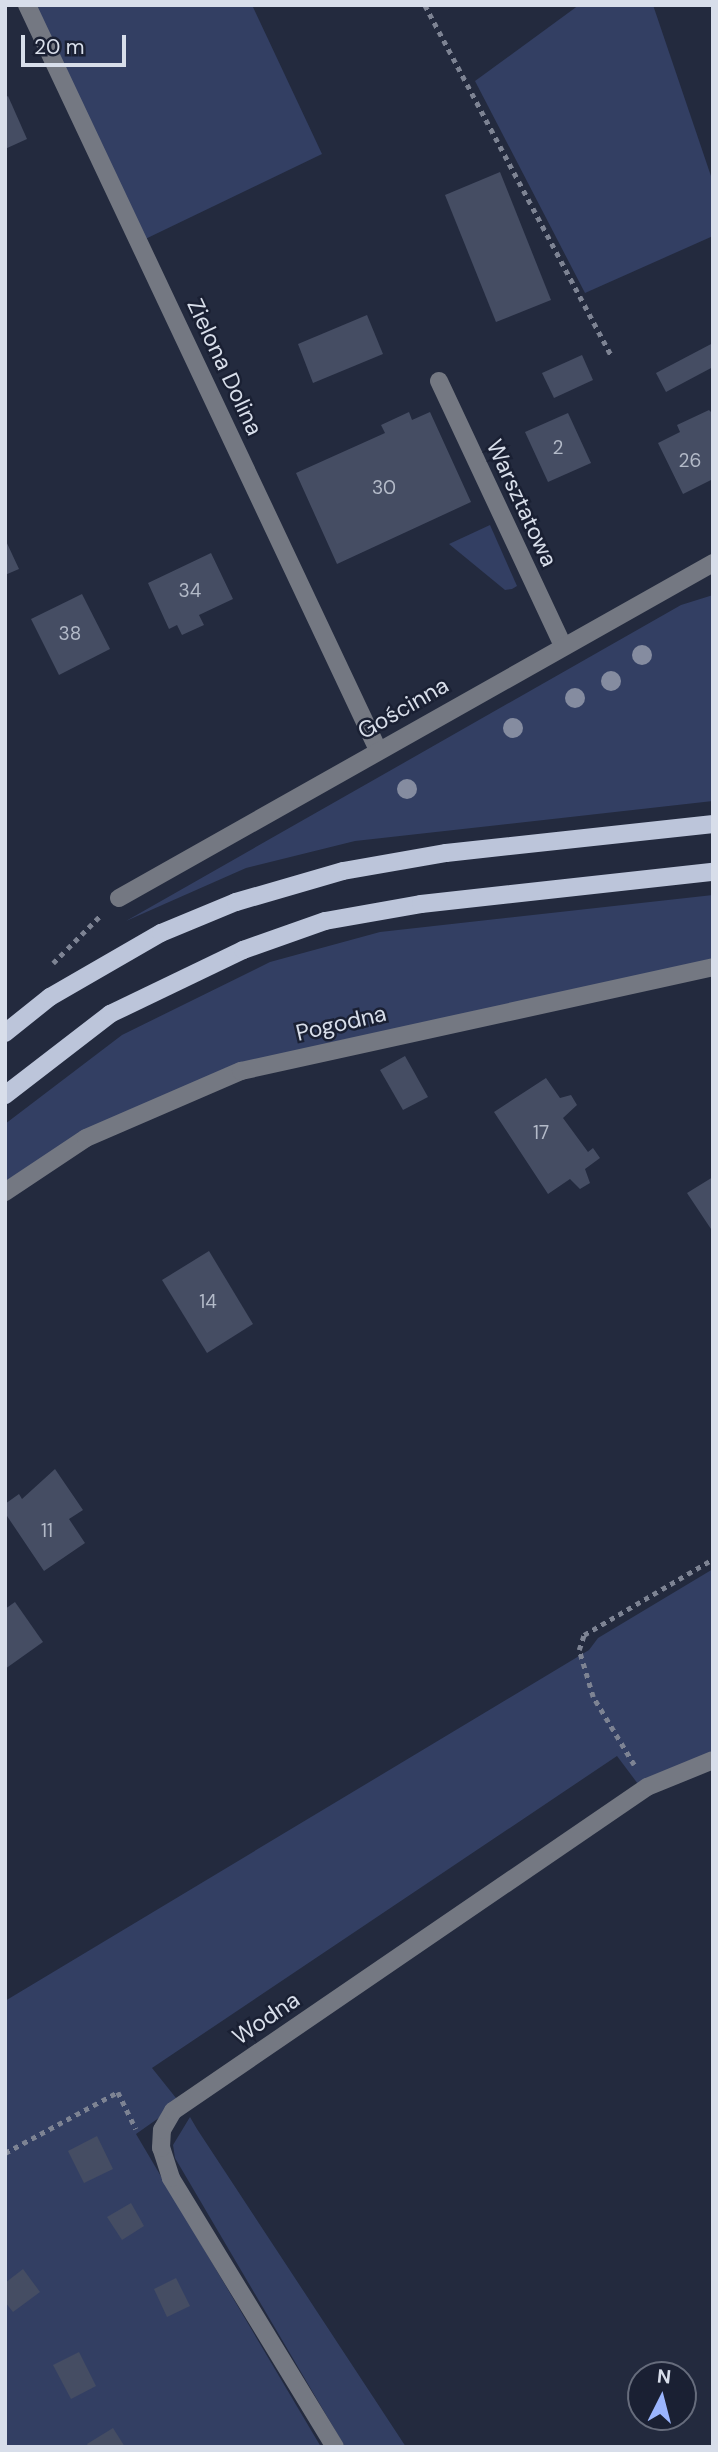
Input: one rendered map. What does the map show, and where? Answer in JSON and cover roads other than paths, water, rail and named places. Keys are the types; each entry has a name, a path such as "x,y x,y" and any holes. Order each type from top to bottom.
{"main road":[{"path":"5,1033 50,997 161,933 236,902 343,871 446,852 713,824"},
{"path":"5,1095 110,1014 231,955 325,922 421,904 713,872"}],"street":[{"name":"Zielona Dolina","path":"27,5 378,750"},
{"name":"Warsztatowa","path":"439,381 562,644"},
{"name":"Gościnna","path":"120,898 562,644 713,563"},
{"name":"Pogodna","path":"5,1192 86,1138 241,1071 713,967"},
{"name":"Wodna","path":"335,2447 171,2178 161,2148 162,2130 173,2112 647,1787 713,1760"}]}
